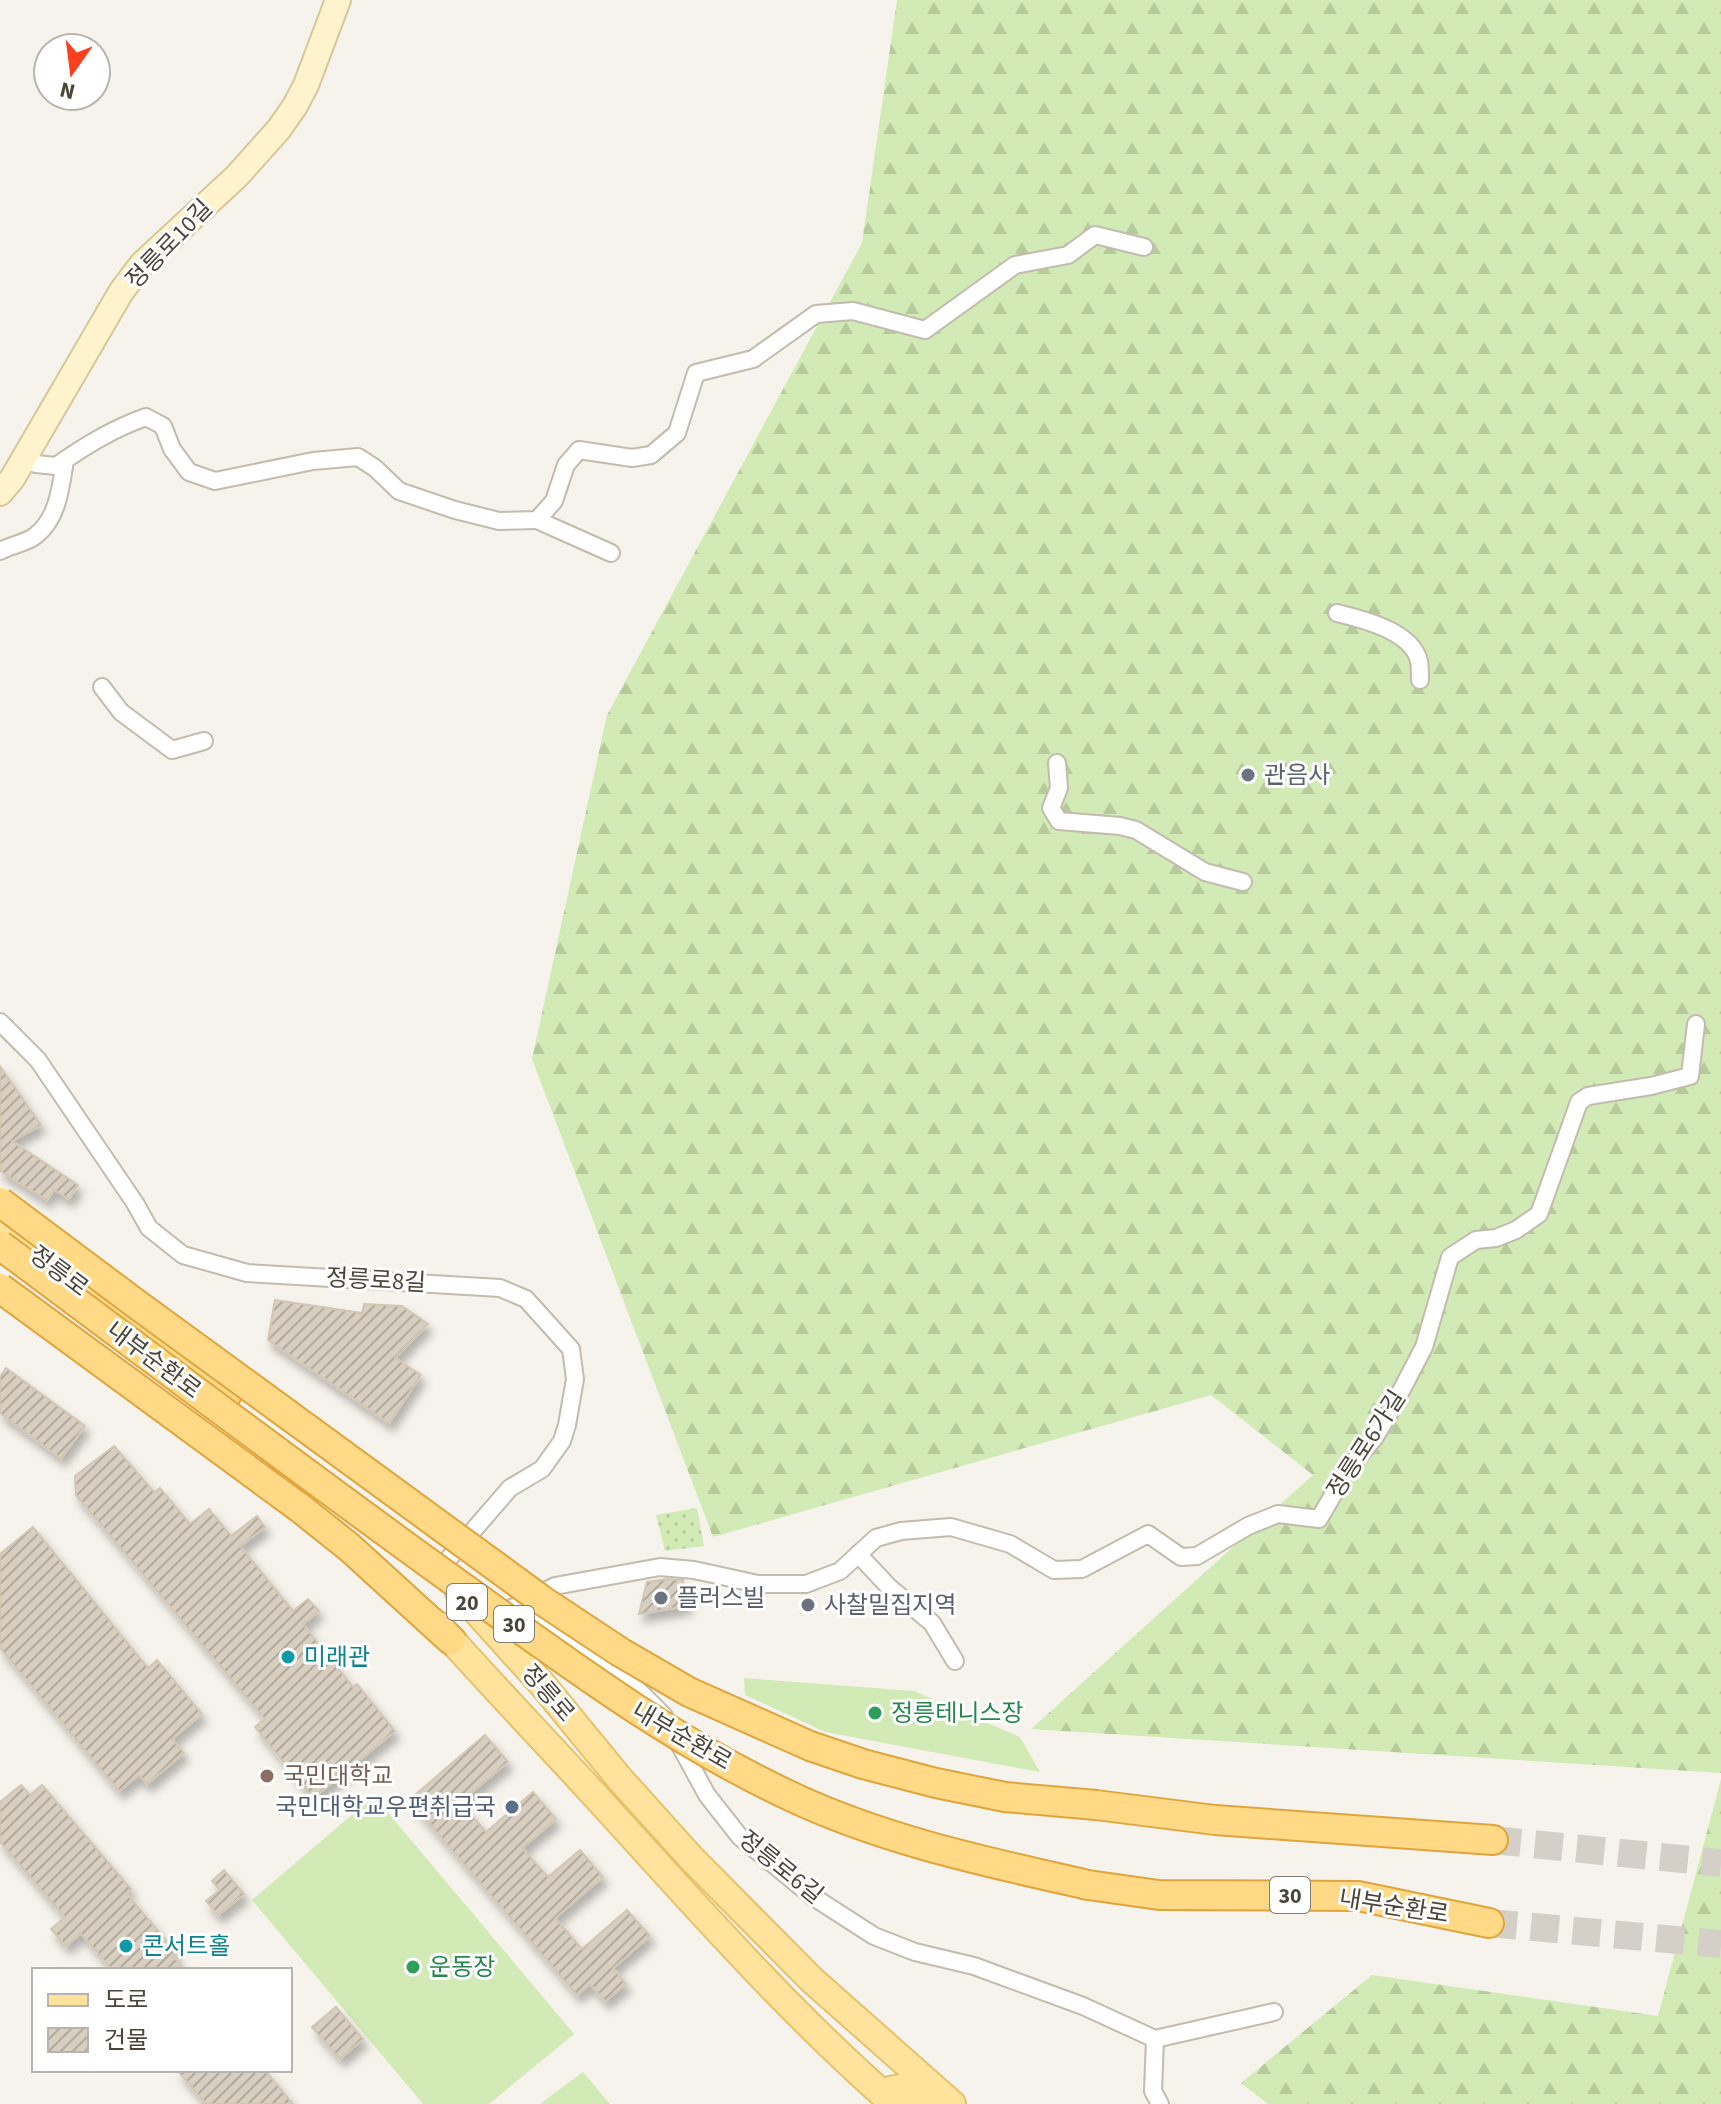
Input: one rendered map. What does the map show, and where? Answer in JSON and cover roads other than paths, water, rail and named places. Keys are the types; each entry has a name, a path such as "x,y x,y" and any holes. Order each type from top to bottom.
{"highway":[{"path":"0,1204 226,1396"},
{"name":"내부순환로","path":"0,1204 543,1601 620,1652 689,1692 810,1746 863,1764 1005,1797 1215,1820 1493,1840"},
{"name":"내부순환로","path":"0,1245 390,1536 590,1680 653,1721 789,1796 856,1822 961,1856 1088,1885 1159,1895 1358,1896 1489,1923"},
{"path":"0,1288 300,1508 349,1547 451,1640"}],"main road":[{"name":"정릉로10길","path":"0,493 12,479 121,292 142,264 237,176 295,106 338,0"},
{"name":"정릉로","path":"0,1226 373,1507 439,1570 542,1684 619,1778 692,1859 812,1980 952,2104"},
{"name":"정릉로","path":"0,1297 451,1640"},
{"name":"정릉로","path":"35,1325 123,1370 230,1444 352,1535 381,1562 505,1696 749,1966 892,2102"},
{"name":"정릉로","path":"111,1382 230,1444"},
{"path":"892,2102 890,2090 900,2088 922,2104"}],"street":[{"path":"537,520 554,501 566,465 579,450 632,458 651,455 677,433 696,373 753,359 816,314 853,311 925,330 1015,265 1068,255 1095,235 1144,247"},
{"path":"24,458 36,464 56,466 119,427 146,417 163,426 172,449 189,472 215,481 313,461 358,457 399,491 499,521 537,520 611,553"},
{"path":"0,551 33,538 43,529 53,513 65,460"},
{"path":"1337,613 1397,633 1418,657 1420,680"},
{"path":"102,687 121,712 172,750 204,741"},
{"path":"1057,763 1059,788 1051,808 1059,821 1136,830 1205,872 1243,882"},
{"name":"정릉로8길","path":"0,1022 38,1060 149,1228 183,1255 247,1273 500,1288 526,1299 564,1339 574,1359 575,1379 562,1441 542,1469 510,1488 439,1570"},
{"name":"정릉로6가길","path":"512,1608 555,1586 660,1567 694,1570 758,1584 806,1584 840,1571 876,1538 901,1531 951,1527 1010,1544 1054,1570 1082,1569 1148,1534 1181,1557 1197,1556 1248,1526 1278,1514 1319,1519 1348,1469 1375,1437 1424,1347 1450,1257 1476,1240 1496,1238 1516,1230 1539,1214 1579,1102 1588,1096 1690,1076 1696,1024"},
{"path":"858,1554 890,1588 932,1623 955,1661"},
{"name":"정릉로6길","path":"439,1570 512,1608 638,1690 665,1717 707,1795 740,1837 812,1896 874,1936 915,1952 974,1966 1083,2006 1155,2039"},
{"path":"1160,2104 1153,2091 1155,2039 1274,2012"}],"tunnel":[{"path":"1493,1840 1721,1863"},
{"path":"1489,1923 1721,1944"}],"place":[{"name":"관음사","path":"1248,775"},
{"name":"플러스빌","path":"661,1598"},
{"name":"사찰밀집지역","path":"808,1605"},
{"name":"미래관","path":"288,1657"},
{"name":"정릉테니스장","path":"875,1713"},
{"name":"국민대학교","path":"267,1776"},
{"name":"국민대학교우편취급국","path":"512,1807"},
{"name":"콘서트홀","path":"126,1946"},
{"name":"운동장","path":"413,1967"}]}
